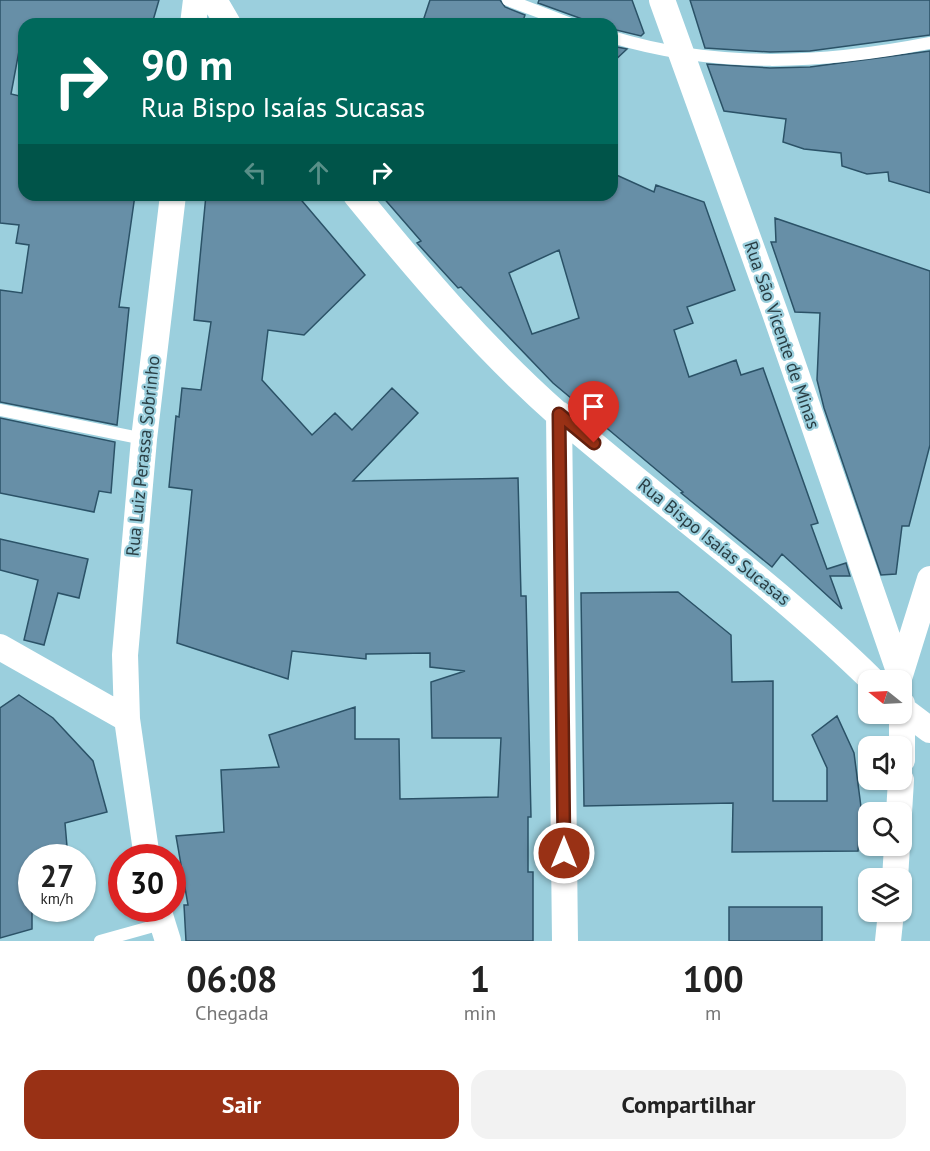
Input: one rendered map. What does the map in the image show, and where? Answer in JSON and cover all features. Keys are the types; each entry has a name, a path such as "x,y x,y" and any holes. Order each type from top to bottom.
{"street":[{"path":"194,18 196,0"},
{"path":"214,0 224,18"},
{"name":"Rua São Vicente de Minas","path":"662,0 775,313 898,670"},
{"name":"Rua Luiz Perassa Sobrinho","path":"145,844 127,719 125,655 144,439 172,201"},
{"name":"Rua Bispo Isaías Sucasas","path":"361,201 410,262 512,371 559,414 823,632 862,670"},
{"path":"559,414 565,941"},
{"path":"902,670 930,579"},
{"path":"0,646 127,719"},
{"path":"912,716 930,730"},
{"path":"888,941 890,922"}],"lane":[{"path":"508,0 555,18"},
{"path":"618,39 681,55 766,61 800,60 930,43"},
{"path":"0,410 144,439"},
{"path":"100,941 162,925"}],"building":[{"path":"0,0 159,0 154,18 18,18 18,56 11,94 18,96 18,201 134,201 119,307 129,308 117,425 0,402 0,290 22,293 29,245 16,243 19,225 0,223"},
{"path":"430,0 500,0 505,7 525,15 524,18 424,18"},
{"path":"539,0 632,0 644,33 641,36 618,30 618,18 579,18 538,3"},
{"path":"690,0 930,0 930,35 810,51 770,52 705,48"},
{"path":"618,47 627,49 618,57"},
{"path":"930,51 930,193 889,181 888,172 867,174 842,166 841,153 804,149 783,142 786,119 724,111 707,64 770,68 810,67"},
{"path":"618,176 654,192 656,185 704,202 735,290 687,307 693,323 674,330 689,377 736,360 741,375 763,368 818,523 811,525 827,569 846,563 850,576 830,576 842,609 782,554 772,567 681,493 683,492 553,383 461,287 458,288 417,243 421,241 386,201 618,201","holes":["559,250 579,318 532,334 509,273"]},
{"path":"205,201 302,201 365,275 304,335 268,330 262,380 312,435 335,413 352,430 392,388 418,413 353,481 518,478 521,596 526,596 531,817 528,817 528,872 533,872 533,941 186,941 185,922 186,905 188,905 186,844 177,844 176,836 224,832 221,770 279,767 269,735 355,707 355,739 399,739 400,799 498,797 501,738 432,738 431,682 465,671 430,667 430,653 366,654 366,659 292,651 288,679 177,643 192,490 169,487 176,416 179,417 182,388 201,390 211,322 194,320"},
{"path":"775,218 930,271 930,445 909,526 902,526 896,574 881,575 824,408 817,380 820,313 795,312 771,242 776,242"},
{"path":"0,418 115,442 111,493 99,491 94,512 0,493"},
{"path":"0,539 88,559 79,598 58,593 44,645 24,640 38,580 0,570"},
{"path":"678,592 731,635 732,682 773,681 773,801 827,801 827,768 812,735 837,716 854,753 860,802 858,802 858,851 732,852 733,803 584,806 581,593"},
{"path":"19,695 53,718 93,761 107,812 65,823 67,844 18,844 18,922 32,922 32,929 0,938 0,708"},
{"path":"729,907 822,907 822,941 729,941"}],"route":[{"path":"564,853 559,414 594,443"}]}
